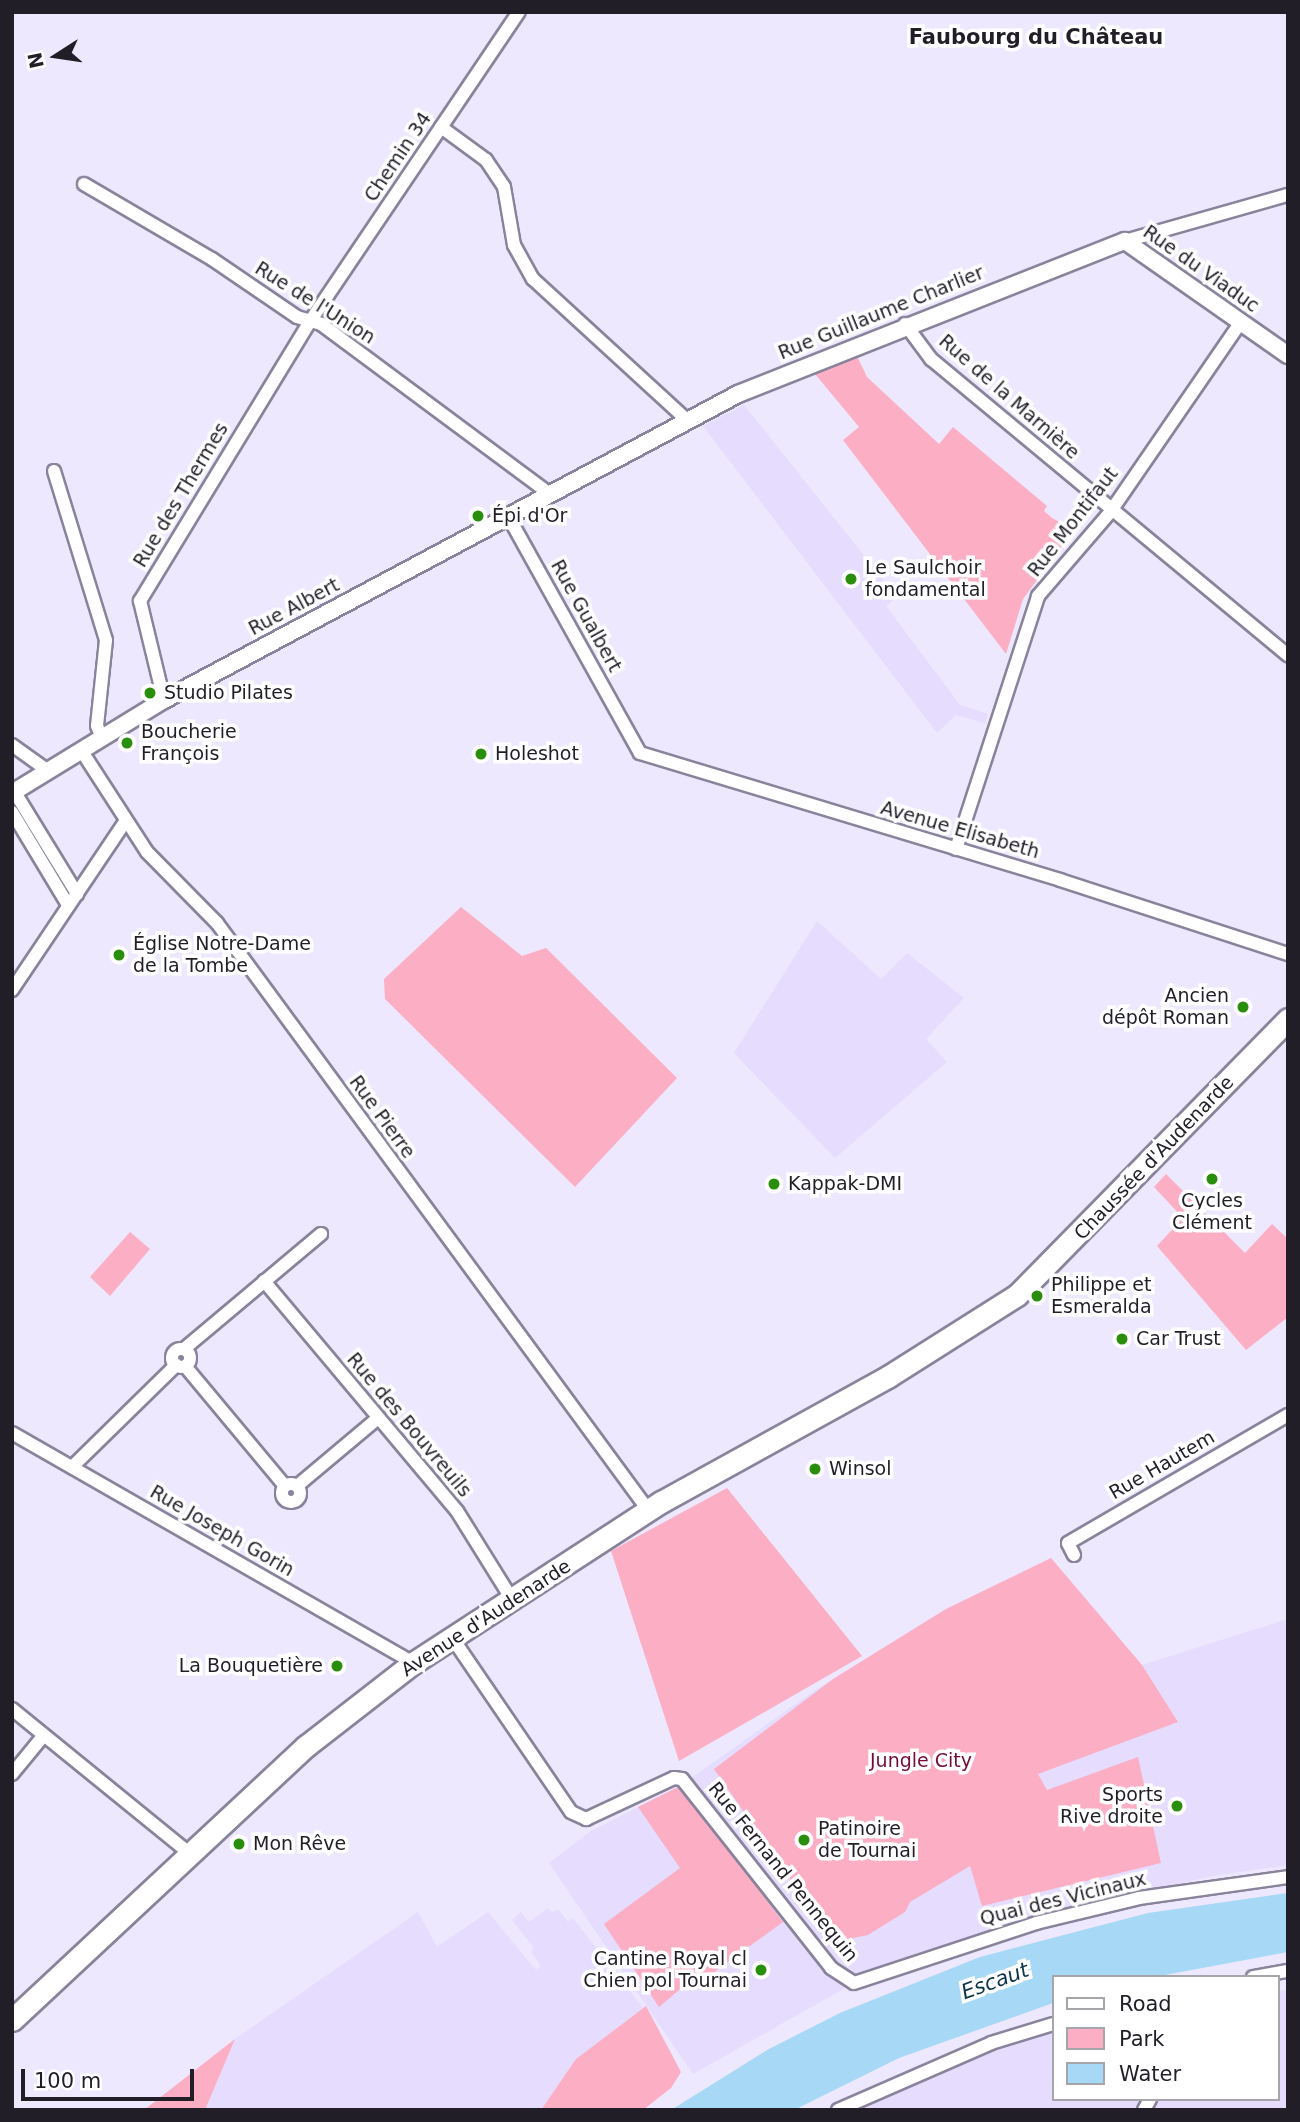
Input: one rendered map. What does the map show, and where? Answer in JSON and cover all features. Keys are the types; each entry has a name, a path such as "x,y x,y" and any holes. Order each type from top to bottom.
{"main road":[{"name":"Chaussée d'Audenarde","path":"1017,1295 1288,1018"},
{"name":"Avenue d'Audenarde","path":"12,2020 306,1746 413,1663 649,1511 889,1376 1017,1295"}],"street":[{"name":"Chemin 34","path":"309,323 519,12"},
{"path":"441,127 486,160 504,187 514,245 533,279 688,421"},
{"name":"Rue de l'Union","path":"84,184 212,259 309,323 321,324 550,494"},
{"name":"Rue Guillaume Charlier","path":"508,516 749,389 905,324 1125,241 1288,195"},
{"name":"Rue du Viaduc","path":"1125,241 1288,355"},
{"name":"Rue des Thermes","path":"164,700 140,601 309,323"},
{"name":"Rue Montifaut","path":"956,849 1038,596 1111,511 1240,323"},
{"name":"Rue de la Marnière","path":"905,324 931,359 1111,511 1288,655"},
{"path":"54,471 106,640 97,726 102,738"},
{"name":"Rue Albert","path":"13,792 164,700 508,516"},
{"name":"Rue Gualbert","path":"508,516 628,736"},
{"name":"Avenue Elisabeth","path":"628,736 640,753 668,764 956,849 1288,954"},
{"path":"12,745 48,771"},
{"name":"Rue Pierre","path":"81,750 125,822 147,852 217,923 649,1511"},
{"path":"13,792 47,857 68,905"},
{"path":"12,812 28,825"},
{"path":"12,990 125,822"},
{"path":"47,857 77,894"},
{"path":"72,1467 190,1357 184,1349 321,1234"},
{"name":"Rue des Bouvreuils","path":"264,1281 457,1511 513,1601"},
{"path":"180,1365 291,1486 378,1418"},
{"name":"Rue Hautem","path":"1074,1555 1068,1544 1288,1415"},
{"name":"Rue Joseph Gorin","path":"12,1433 413,1663"},
{"name":"Rue Fernand Pennequin","path":"453,1639 571,1812 586,1819 674,1778 682,1779 831,1968 854,1983"},
{"path":"12,1709 189,1853"},
{"path":"12,1774 44,1735"},
{"name":"Quai des Vicinaux","path":"854,1983 1036,1923 1139,1898 1288,1877"},
{"path":"1263,1975 1288,1970"},
{"path":"838,2110 991,2043 1052,2024"}],"shaded area":[{"name":"Le Saulchoir fondamental","path":"744,405 897,597 886,606 960,705 988,714 985,723 956,715 937,733 703,426"},
{"path":"817,921 881,979 907,953 964,998 926,1039 947,1062 835,1158 734,1053"},
{"path":"946,1609 1178,1722 1142,1665 1288,1619 1288,1865 1207,1877 1110,1900 854,1983 693,2074 549,1863 591,1831 680,1786 814,1691"},
{"path":"548,1908 552,1913 558,1909 568,1922 573,1918 643,2008 576,2059 541,2110 205,2110 235,2039 418,1912 437,1947 488,1912 536,1970 541,1966 531,1951 534,1948 512,1920 521,1912 529,1922"},
{"path":"1288,1990 1288,2110 845,2110 851,2103 1052,2028 1052,2101 1279,2101 1279,1991"}],"green space":[{"path":"857,356 867,377 939,444 953,427 1047,506 1044,511 1052,518 1065,525 1076,511 1083,517 1023,599 1006,654 843,440 859,427 815,374"},
{"path":"461,907 522,956 546,948 677,1078 575,1187 385,999 384,979"},
{"path":"1166,1174 1245,1253 1272,1224 1288,1239 1288,1317 1246,1350 1157,1246 1183,1218 1154,1187"},
{"path":"130,1232 150,1249 110,1296 90,1277"},
{"path":"727,1488 862,1656 679,1761 611,1551"},
{"name":"Jungle City","path":"1051,1558 1142,1665 1178,1722 1038,1774 1047,1790 1138,1757 1161,1863 982,1906 970,1866 910,1902 905,1912 868,1935 834,1942 714,1769 833,1679 946,1609"},
{"path":"680,1786 783,1922 698,1984 686,1984 659,2007 604,1924 680,1868 638,1807"},
{"path":"646,2006 681,2072 671,2088 643,2110 541,2110 576,2059"},
{"path":"235,2039 205,2110 144,2110"}],"water":[{"name":"Escaut","path":"1288,1893 1288,1952 1165,1975 1052,1975 1052,2003 899,2058 794,2110 671,2110 769,2049 840,2013 980,1957 1148,1913"}],"place":[{"name":"Épi d'Or","path":"478,516"},
{"name":"Le Saulchoir fondamental","path":"851,579"},
{"name":"Studio Pilates","path":"150,693"},
{"name":"Boucherie François","path":"127,743"},
{"name":"Holeshot","path":"481,754"},
{"name":"Église Notre-Dame de la Tombe","path":"119,955"},
{"name":"Ancien dépôt Roman","path":"1243,1007"},
{"name":"Cycles Clément","path":"1212,1179"},
{"name":"Kappak-DMI","path":"774,1184"},
{"name":"Philippe et Esmeralda","path":"1037,1296"},
{"name":"Car Trust","path":"1122,1339"},
{"name":"Winsol","path":"815,1469"},
{"name":"La Bouquetière","path":"337,1666"},
{"name":"Sports Rive droite","path":"1177,1806"},
{"name":"Patinoire de Tournai","path":"804,1840"},
{"name":"Mon Rêve","path":"239,1844"},
{"name":"Cantine Royal cl Chien pol Tournai","path":"761,1970"}],"district":[{"name":"Faubourg du Château","path":"1036,37"}]}
